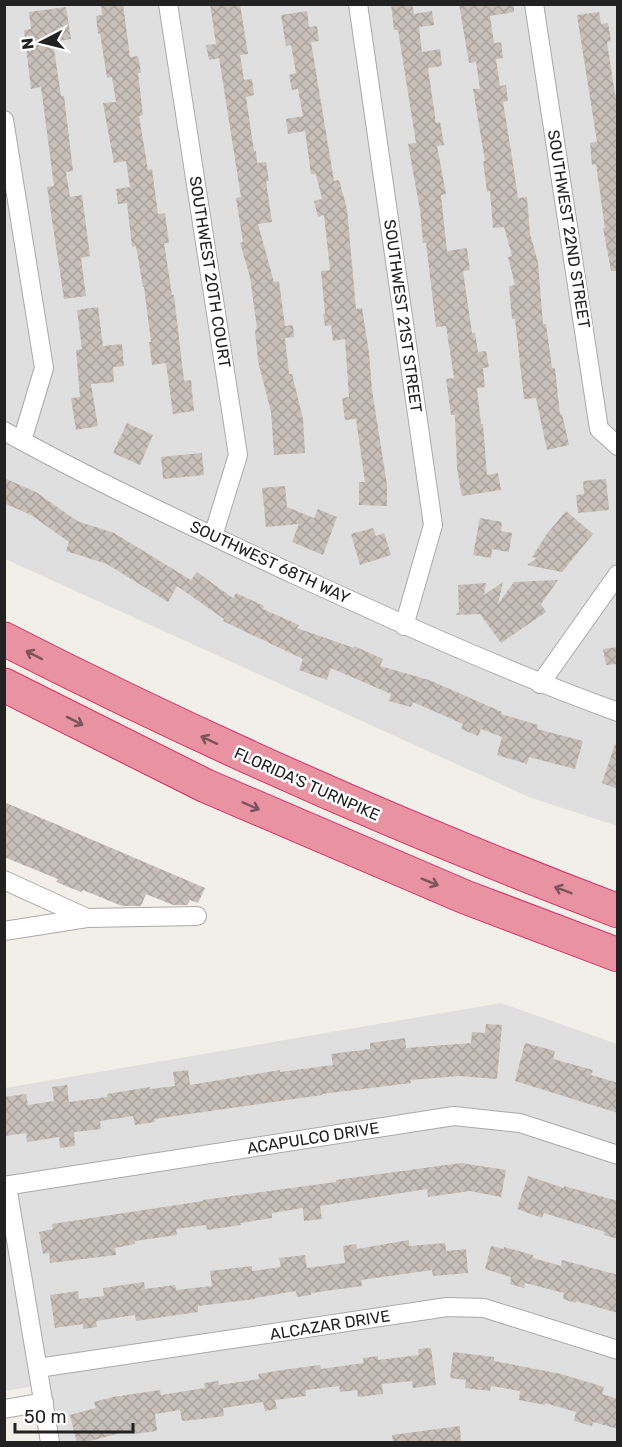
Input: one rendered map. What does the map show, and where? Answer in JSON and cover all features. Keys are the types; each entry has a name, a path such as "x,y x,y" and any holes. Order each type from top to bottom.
{"highway":[{"name":"FLORIDA'S TURNPIKE","path":"4,639 161,718 338,798 504,868 618,911"},
{"path":"4,685 216,791 465,897 618,955"}],"street":[{"name":"SOUTHWEST 20TH COURT","path":"168,4 238,455 213,536"},
{"name":"SOUTHWEST 21ST STREET","path":"358,4 432,525 404,626"},
{"name":"SOUTHWEST 22ND STREET","path":"534,4 599,429 618,446"},
{"path":"4,120 44,368 22,441"},
{"name":"SOUTHWEST 68TH WAY","path":"4,431 213,536 404,626 540,684 618,712"},
{"path":"540,684 618,574"},
{"path":"4,880 87,918"},
{"path":"4,931 87,918 197,916"},
{"name":"ACAPULCO DRIVE","path":"6,1186 454,1116 520,1123 618,1155"},
{"path":"6,1186 50,1443"},
{"name":"ALCAZAR DRIVE","path":"38,1368 447,1307 484,1308 618,1350"},
{"path":"4,1409 44,1402"}],"shaded area":[{"path":"5,5 617,5 617,826 529,797 5,559"},
{"path":"501,1003 617,1044 617,1442 55,1442 45,1384 5,1391 5,1088"}],"building":[{"path":"101,4 123,4 130,57 138,56 143,115 139,116 148,170 152,169 158,214 165,213 169,243 164,243 172,295 174,295 184,381 191,380 194,411 173,414 166,363 152,365 144,287 136,246 132,247 127,203 118,204 116,189 130,187 126,161 114,163 103,103 116,102 112,77 107,78 100,33 98,34 96,16 102,15"},
{"path":"210,4 240,4 248,54 240,55 244,80 252,79 254,95 246,97 254,151 256,151 257,163 266,162 269,181 266,181 272,222 258,224 274,282 279,281 285,326 293,325 294,337 285,338 289,374 292,374 303,419 305,453 274,455 271,412 258,361 255,330 257,329 250,277 240,243 243,242 236,198 241,197 219,58 209,60 206,45 216,44"},
{"path":"391,4 412,4 414,14 432,11 434,25 419,27 422,52 440,49 442,66 428,68 436,123 440,122 444,145 437,146 446,194 441,195 447,251 467,248 470,270 463,271 472,333 475,333 478,352 486,351 489,367 483,368 485,387 477,388 481,424 483,424 487,475 498,473 501,490 462,496 457,469 455,415 451,415 446,379 454,378 446,326 436,327 426,243 423,243 420,210 408,144 416,143 398,30 394,30"},
{"path":"459,4 514,4 514,12 490,16 494,43 501,42 503,58 496,59 500,86 506,85 508,101 503,102 518,198 527,197 530,234 538,262 543,324 546,324 552,368 555,368 560,415 562,414 569,445 547,450 536,398 524,399 509,286 515,285 508,257 512,256 504,227 493,228 490,191 487,192 483,161 485,161 473,89 480,89 476,62 469,63"},
{"path":"66,7 71,39 53,42 61,96 64,96 73,171 66,172 70,197 82,195 90,256 81,258 86,296 64,299 47,187 54,186 41,87 31,89 24,30 31,29 29,12"},
{"path":"307,11 309,27 317,26 319,41 311,42 334,181 339,180 347,209 356,309 362,308 387,485 387,506 359,505 359,482 365,482 356,419 345,420 342,398 349,397 345,339 333,341 331,325 325,326 323,314 325,314 321,271 330,270 324,215 318,217 314,201 322,199 316,174 311,174 305,131 288,134 286,119 303,116 298,89 292,90 289,75 296,73 291,45 286,46 281,15"},
{"path":"599,12 601,24 608,23 611,41 607,42 615,95 618,95 618,271 611,271 603,228 605,228 596,164 592,165 590,143 597,142 577,15"},
{"path":"98,307 103,346 122,344 124,366 113,367 114,382 91,384 98,426 76,430 71,398 80,397 76,350 82,349 77,310"},
{"path":"127,423 153,435 140,465 113,453"},
{"path":"202,453 204,475 163,479 161,457"},
{"path":"4,478 36,492 77,521 114,533 191,580 197,572 233,598 236,593 264,606 263,609 299,625 297,628 354,648 354,646 383,659 380,666 429,680 502,712 501,714 538,725 537,729 583,741 575,769 529,757 527,764 497,755 502,737 481,729 478,736 461,729 463,724 413,702 411,707 389,701 391,694 331,668 327,680 299,670 303,659 223,621 224,619 177,586 168,602 107,564 66,551 69,542 31,515 4,503"},
{"path":"606,479 609,510 578,513 576,495 584,494 583,481"},
{"path":"285,486 287,507 314,518 318,509 337,517 323,555 292,542 299,524 266,527 262,488"},
{"path":"566,511 593,534 562,572 527,565 537,558 532,557 546,535"},
{"path":"480,518 502,522 501,531 512,533 509,552 492,549 491,558 473,555"},
{"path":"373,528 376,536 384,533 391,555 360,565 351,534"},
{"path":"558,580 541,604 546,612 501,643 480,614 455,615 459,612 458,585 486,583 484,595 503,582 498,604 514,582"},
{"path":"618,647 618,664 606,665 603,649"},
{"path":"615,744 618,745 618,789 602,783"},
{"path":"4,802 205,888 198,903 190,900 187,905 173,905 146,894 141,906 122,906 56,882 58,879 4,857"},
{"path":"486,1024 502,1025 497,1079 459,1076 410,1080 411,1083 154,1119 155,1122 135,1125 133,1116 100,1121 101,1129 74,1132 75,1146 60,1148 59,1137 27,1142 26,1133 4,1136 4,1097 26,1094 28,1105 54,1101 52,1087 67,1085 69,1102 107,1097 107,1094 150,1087 150,1089 175,1086 173,1072 188,1070 190,1085 280,1070 280,1072 333,1065 331,1054 370,1049 370,1043 405,1038 406,1048 471,1043 472,1032 485,1033"},
{"path":"525,1043 555,1051 553,1059 593,1070 591,1075 618,1083 618,1113 515,1081"},
{"path":"461,1163 506,1170 501,1197 470,1191 428,1197 427,1189 320,1206 322,1219 304,1221 303,1208 272,1213 272,1218 240,1223 241,1225 207,1230 206,1225 176,1229 177,1235 135,1241 135,1244 115,1248 116,1255 50,1263 49,1253 43,1254 39,1232 53,1229 52,1224"},
{"path":"528,1176 564,1188 564,1186 618,1201 618,1239 604,1235 605,1232 544,1213 542,1218 517,1209"},
{"path":"409,1240 409,1246 445,1243 446,1251 466,1249 468,1273 433,1276 432,1270 361,1280 362,1286 311,1293 311,1295 297,1297 296,1291 198,1306 198,1312 136,1321 135,1315 96,1321 97,1327 83,1329 83,1324 55,1328 50,1295 78,1291 79,1299 104,1296 103,1288 144,1282 145,1289 175,1285 176,1290 212,1286 210,1271 252,1266 252,1271 281,1267 279,1258 305,1255 307,1268 345,1263 343,1246 356,1244 357,1249"},
{"path":"491,1246 533,1255 533,1258 561,1266 562,1260 618,1275 618,1313 563,1299 564,1293 525,1283 524,1288 510,1284 511,1277 485,1269"},
{"path":"431,1348 436,1385 413,1388 412,1381 382,1384 383,1394 358,1397 357,1390 340,1392 339,1386 306,1390 306,1396 275,1400 277,1409 265,1411 263,1402 223,1408 224,1416 182,1421 180,1410 155,1414 157,1431 133,1434 132,1430 82,1443 77,1443 70,1415 96,1408 94,1402 113,1397 160,1390 161,1395 205,1388 204,1383 218,1381 219,1385 259,1379 258,1374 282,1370 320,1365 321,1369 364,1363 363,1358 378,1356 378,1360 419,1355 418,1349"},
{"path":"453,1352 494,1357 494,1361 561,1374 604,1387 602,1394 618,1399 618,1429 593,1422 592,1426 574,1421 576,1412 545,1403 545,1405 519,1400 520,1391 491,1386 490,1391 465,1388 466,1380 450,1378"},
{"path":"460,1426 461,1443 393,1443 392,1435"}]}
